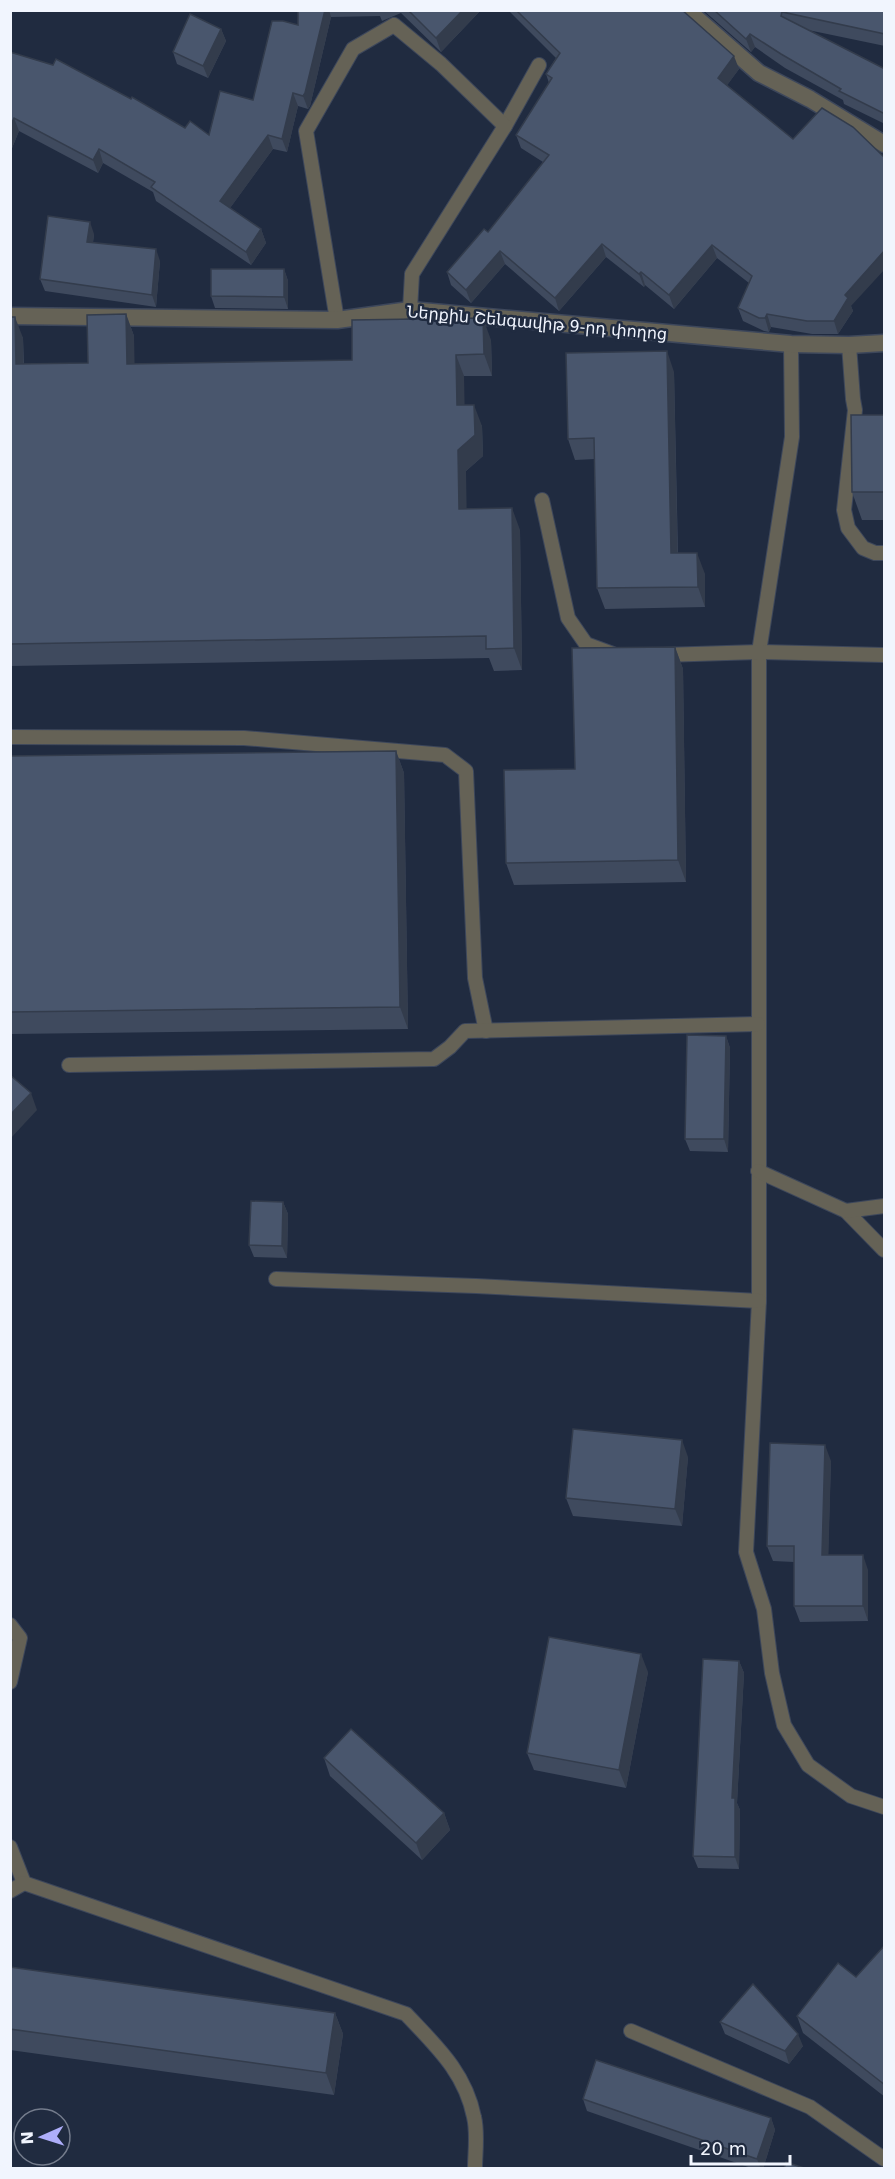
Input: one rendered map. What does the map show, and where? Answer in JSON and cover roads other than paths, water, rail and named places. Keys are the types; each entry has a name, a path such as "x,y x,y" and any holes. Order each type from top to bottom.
{"street":[{"path":"687,10 759,73 810,99 885,144"},
{"name":"Ներքին Շենգավիթ 9-րդ փողոց","path":"10,316 337,320 410,310 791,344 885,343"}],"lane":[{"path":"337,320 306,131 353,49 394,25 441,64 505,126"},
{"path":"410,310 412,274 505,126 539,65"},
{"path":"791,344 792,437 759,652 759,1301 746,1552 764,1610 772,1673 784,1725 808,1765 851,1796 885,1808"},
{"path":"849,345 855,410 844,510 848,528 863,548 875,553 885,553"},
{"path":"542,500 568,618 586,644 616,656 628,656"},
{"path":"652,655 759,652 885,656"},
{"path":"10,737 244,738 445,754 466,771 474,978 486,1031"},
{"path":"69,1065 434,1059 450,1047 465,1031 758,1024"},
{"path":"758,1171 846,1211 885,1250"},
{"path":"846,1211 885,1206"},
{"path":"276,1279 476,1286 759,1301"},
{"path":"10,1625 20,1638 10,1682"},
{"path":"10,1847 24,1883"},
{"path":"10,1891 24,1883 406,2014 447,2057 462,2080 475,2118 475,2169"},
{"path":"631,2031 810,2107 885,2159"}]}
